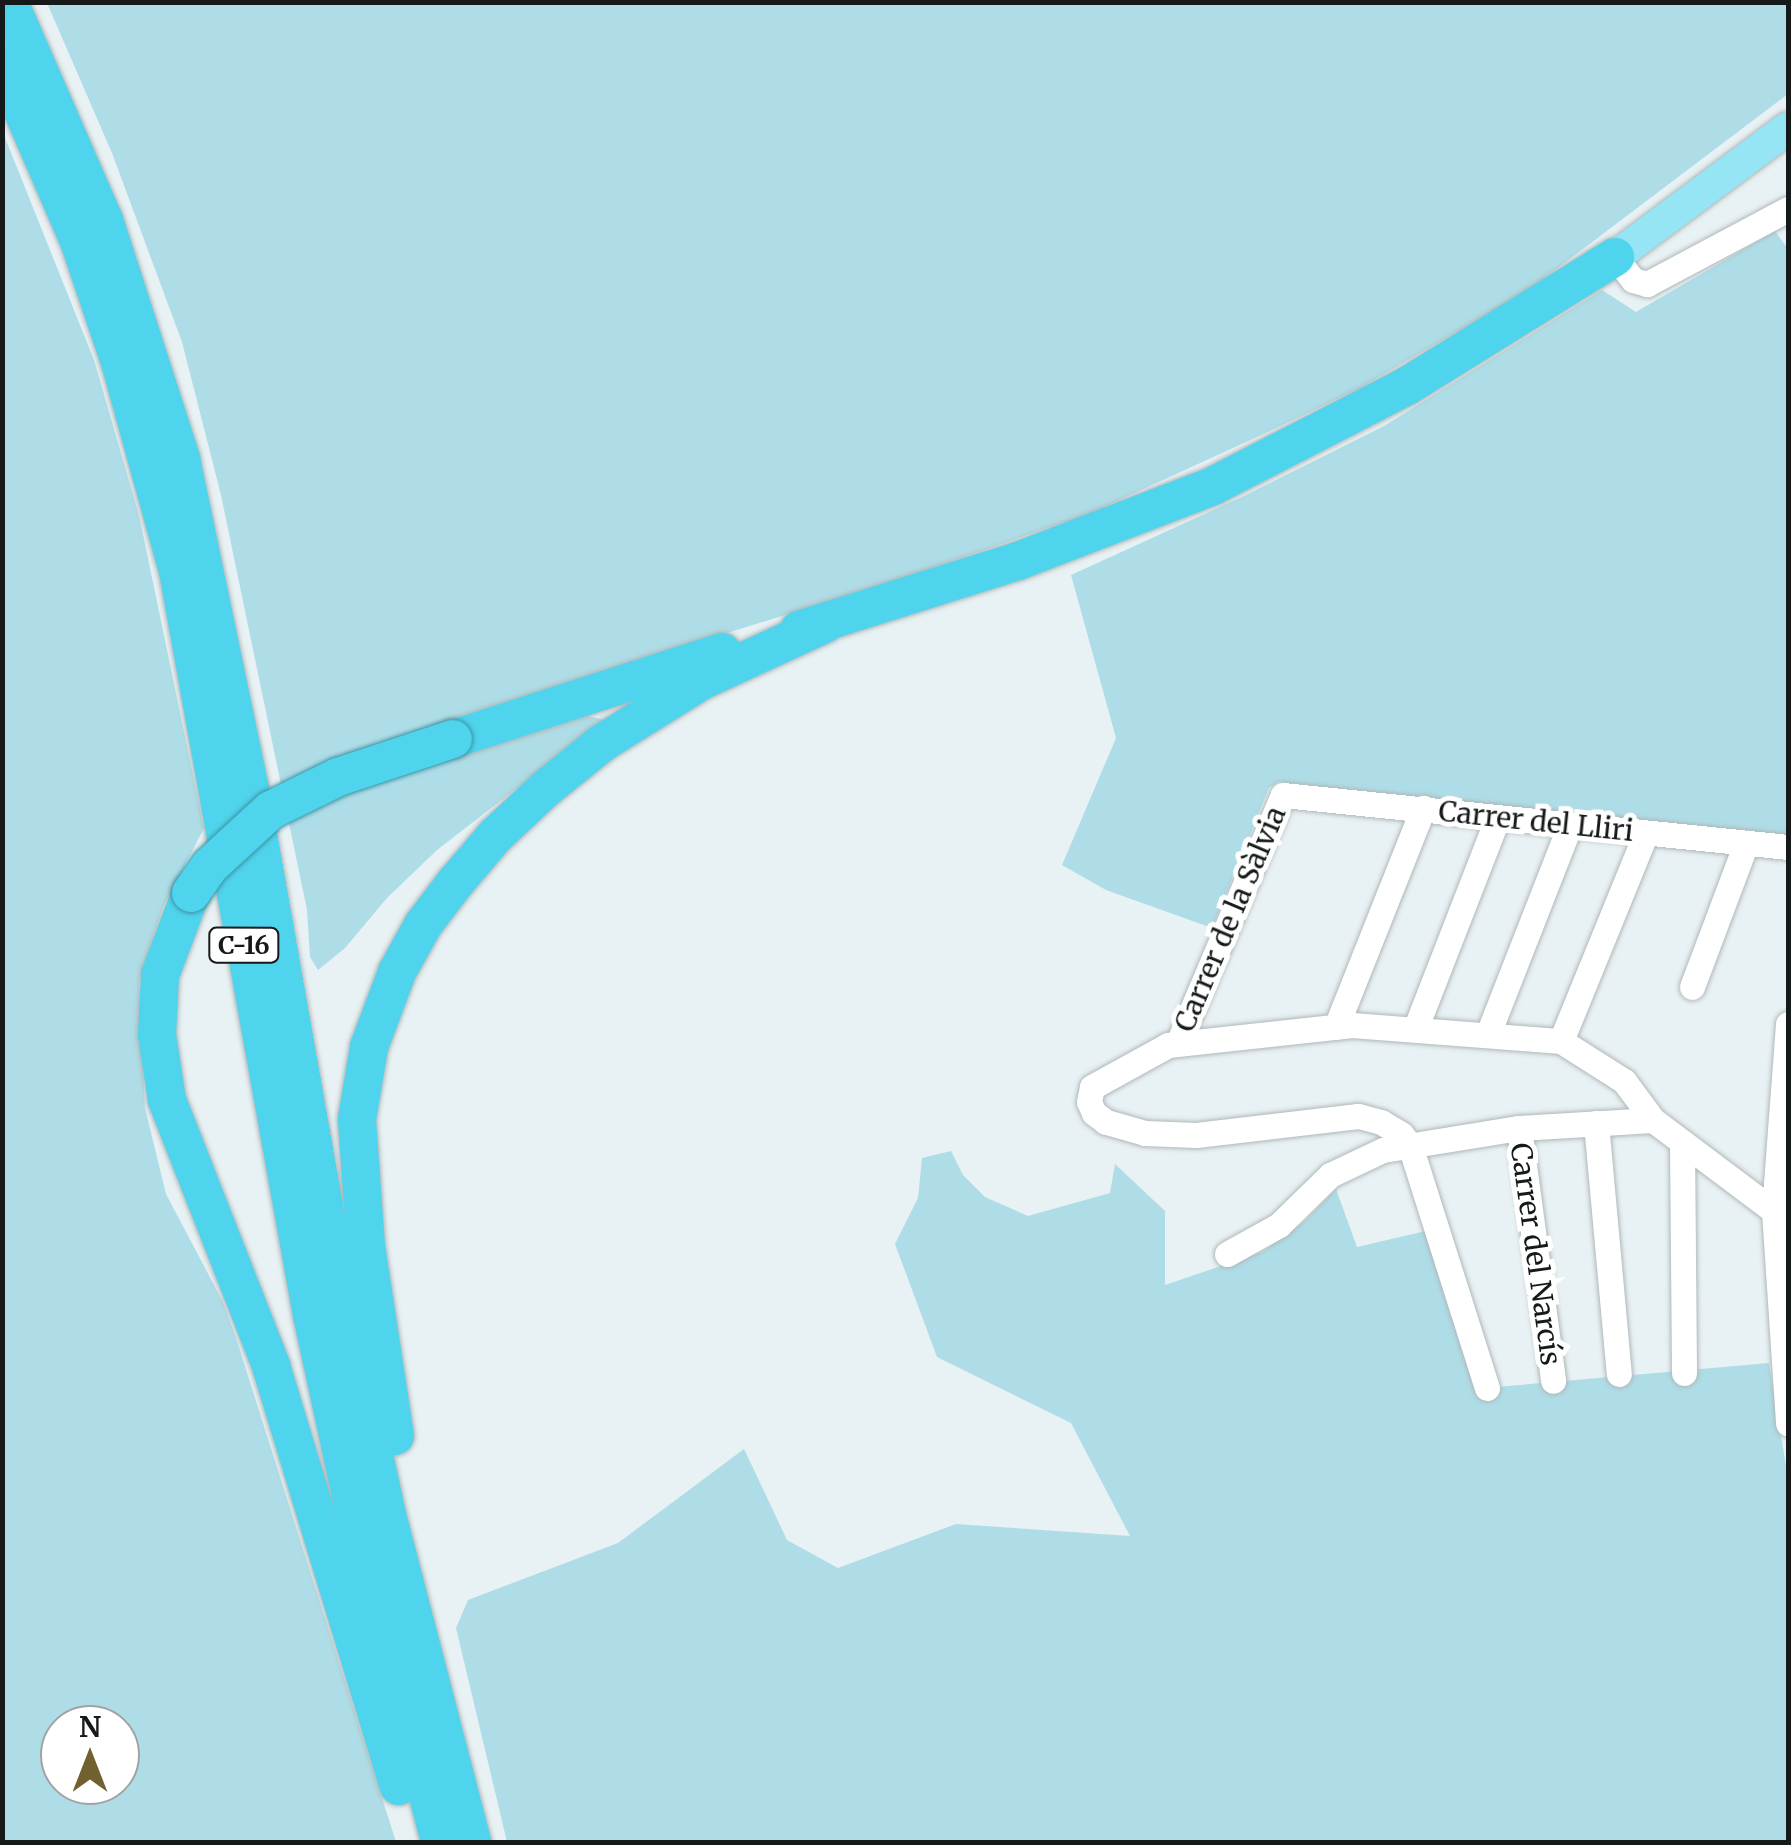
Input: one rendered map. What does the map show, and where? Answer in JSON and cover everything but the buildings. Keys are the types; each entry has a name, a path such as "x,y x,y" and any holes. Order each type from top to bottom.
{"highway":[{"name":"C-16","path":"9,2 104,220 181,459 249,784 342,1308 387,1515 472,1842"},
{"name":"C-16","path":"2,63 79,240 120,362 178,571 312,1316 358,1523 440,1842"},
{"path":"416,1842 271,1366 167,1100 157,1036 160,976 191,894 210,866 272,810 338,777 1036,555 1213,486 1407,386 1614,257"},
{"path":"444,1734 432,1637 384,1372 356,1162 358,1105 378,1016 423,924 494,836 544,789 602,743 703,680 824,624"}],"main road":[{"path":"1614,257 1788,128"}],"street":[{"path":"1614,257 1633,280 1646,284 1788,209"},
{"name":"Carrer del Lliri","path":"1283,795 1788,848"},
{"name":"Carrer de la Sàlvia","path":"1178,1043 1283,795"},
{"path":"1336,1026 1423,808"},
{"path":"1416,1027 1498,817"},
{"path":"1488,1034 1570,825"},
{"path":"1561,1042 1646,833"},
{"path":"1692,987 1746,843"},
{"path":"1788,1024 1774,1211 1788,1424"},
{"path":"1487,1388 1410,1145 1392,1127 1358,1116 1184,1135 1125,1129 1094,1113 1089,1102 1092,1087 1178,1043 1336,1026 1416,1027 1561,1042 1624,1080 1652,1120 1774,1211"},
{"path":"1227,1254 1279,1225 1330,1175 1358,1159 1410,1145 1519,1128 1652,1120"},
{"path":"1596,1123 1619,1374"},
{"name":"Carrer del Narcís","path":"1519,1128 1554,1381"},
{"path":"1682,1142 1684,1372"}],"shaded area":[{"path":"47,3 1788,3 1788,94 1530,289 1360,388 1270,431 1091,513 885,584 444,721 438,739 588,716 605,720 437,850 387,898 345,948 318,970 310,957 307,910 221,495 182,342 112,153"},
{"path":"2,130 94,360 139,515 204,828 163,907 139,981 145,1108 166,1194 223,1302 236,1338 396,1842 3,1842"},
{"path":"1775,231 1788,249 1788,836 1278,782 1269,788 1212,928 1106,890 1062,865 1116,738 1071,575 1244,496 1384,426 1602,290 1636,312"},
{"path":"951,1151 963,1175 985,1197 1028,1216 1110,1193 1115,1164 1165,1211 1165,1285 1262,1252 1305,1221 1336,1189 1357,1247 1430,1230 1474,1389 1769,1363 1788,1478 1788,1842 507,1842 456,1628 468,1600 618,1543 744,1449 787,1540 838,1568 956,1524 1130,1536 1071,1423 937,1357 895,1244 918,1198 922,1158"}]}
